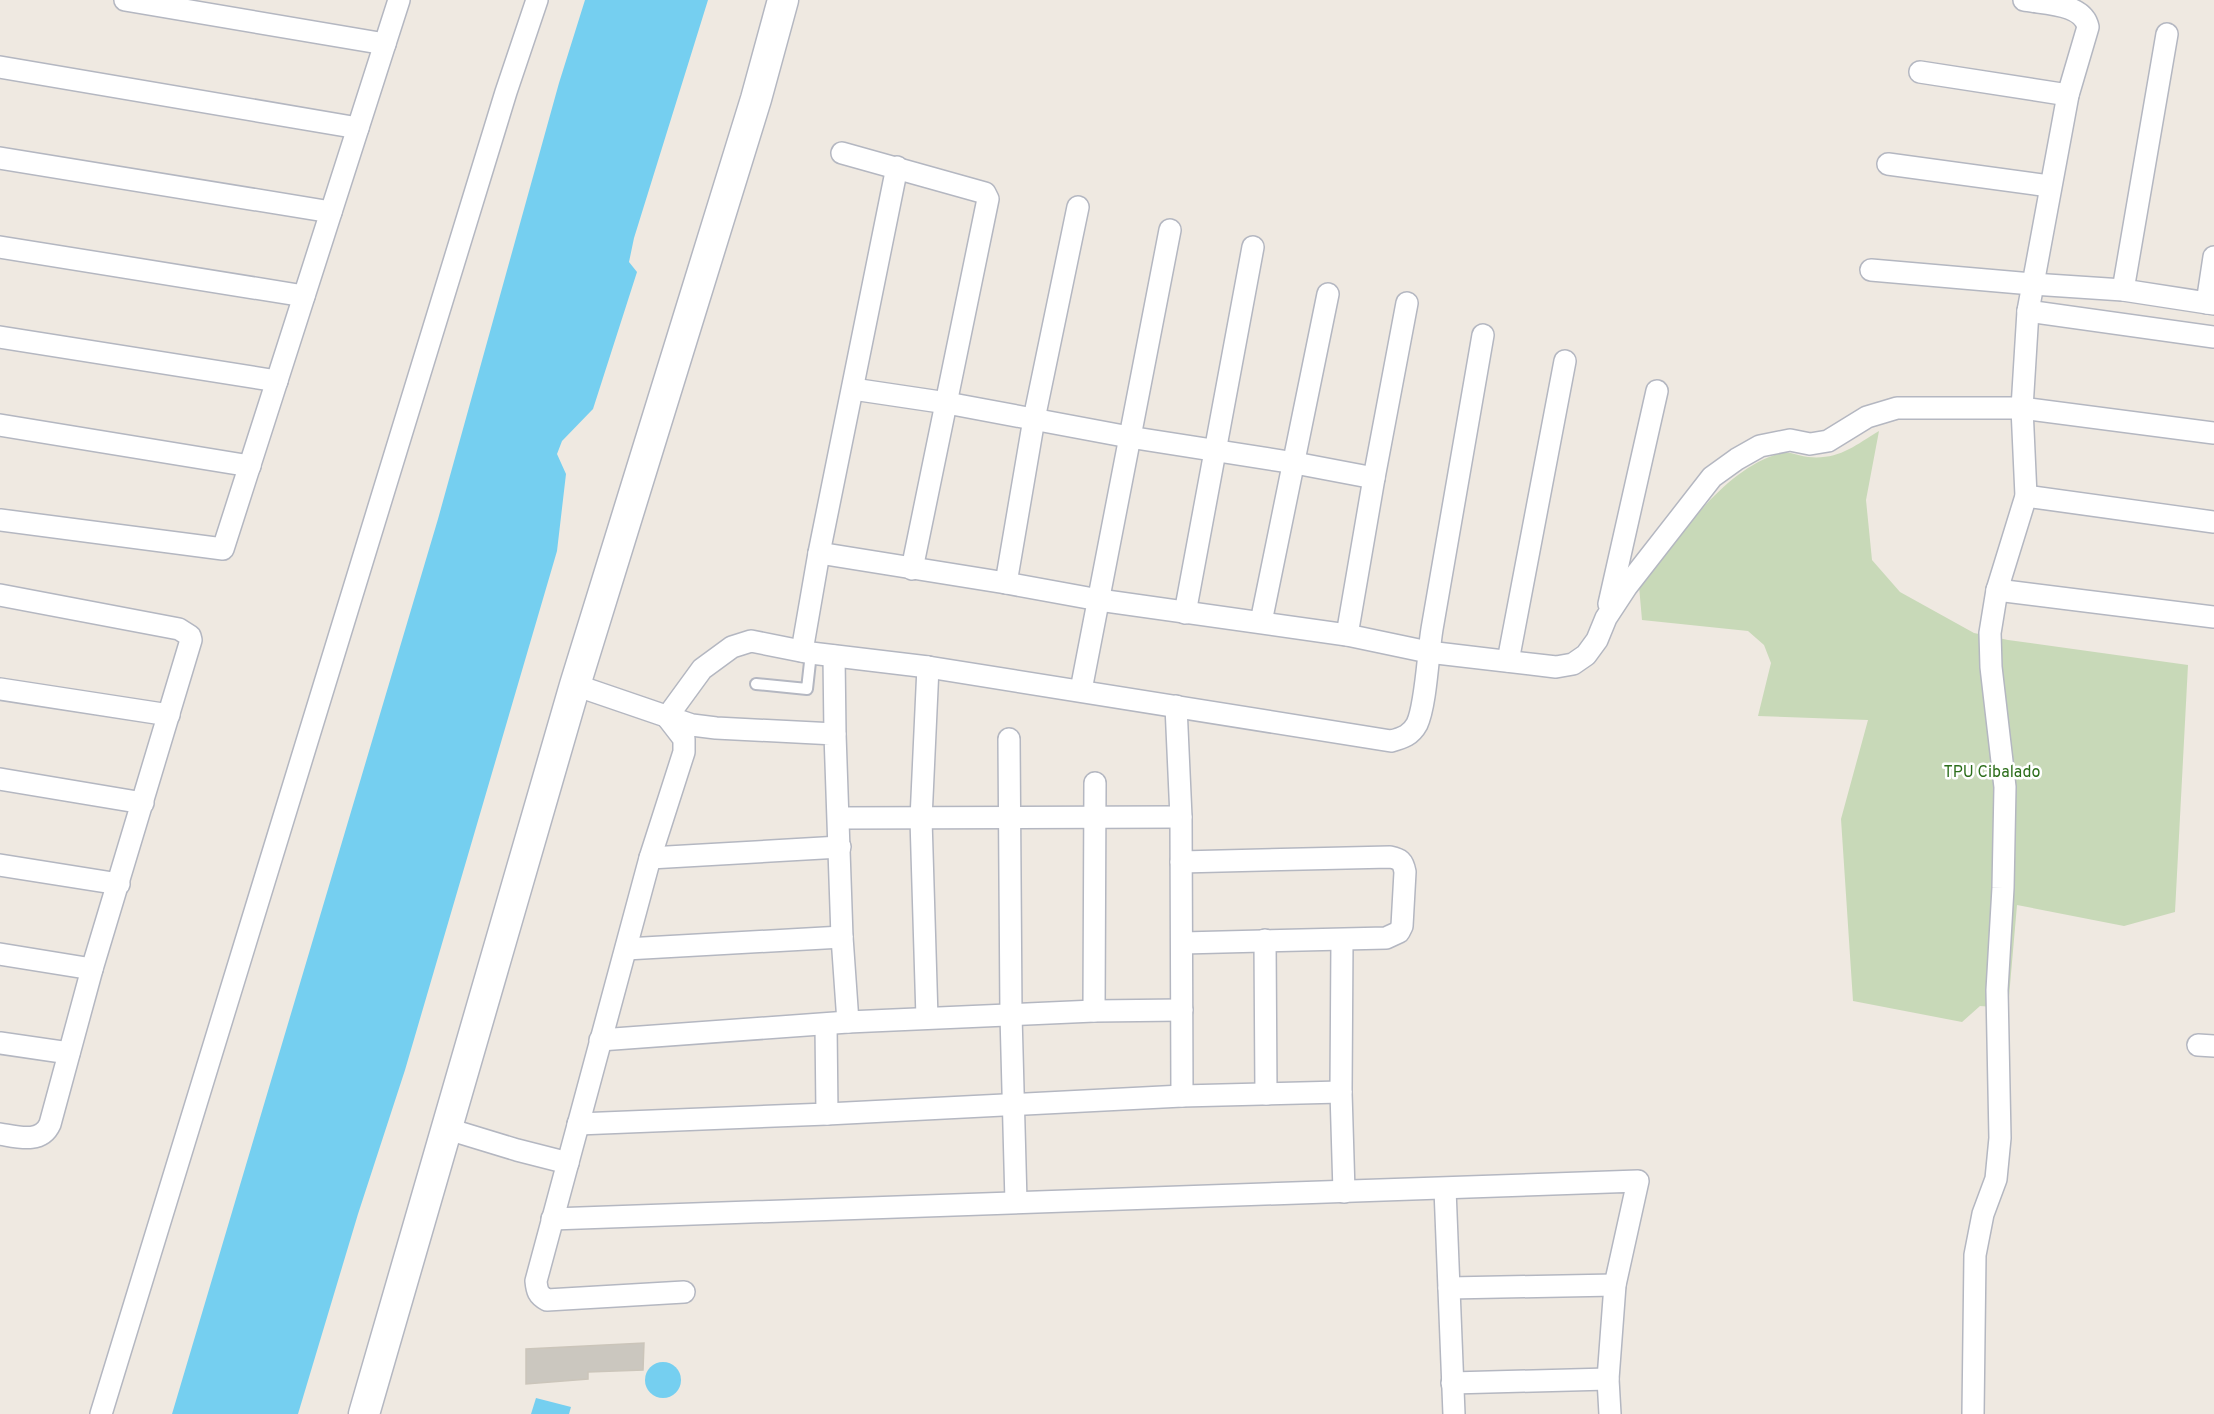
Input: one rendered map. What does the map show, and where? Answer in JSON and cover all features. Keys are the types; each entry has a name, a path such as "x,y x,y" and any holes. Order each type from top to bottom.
{"street":[{"path":"125,0 385,44"},
{"path":"0,520 223,549 399,0"},
{"path":"101,1414 499,115 537,0"},
{"path":"364,1414 575,685 756,99 783,0"},
{"path":"1973,1414 1975,1255 1983,1214 1996,1179 2000,1138 1997,990 2003,888 2005,787 1991,667 1990,633 1997,590 2026,496 2022,408 2028,311 2032,284 2068,95 2088,27 2084,16 2073,9 2024,0"},
{"path":"2123,290 2167,34"},
{"path":"0,67 358,128"},
{"path":"1920,72 2068,95"},
{"path":"842,153 985,193 988,199 912,569"},
{"path":"0,158 331,212"},
{"path":"1888,164 2049,186"},
{"path":"807,652 819,553 897,167"},
{"path":"1006,583 1034,419 1078,207"},
{"path":"1081,690 1170,230"},
{"path":"0,247 304,296"},
{"path":"1185,613 1253,247"},
{"path":"1871,270 2123,290 2211,303 2214,257"},
{"path":"1261,622 1328,294"},
{"path":"1347,635 1407,303"},
{"path":"2028,311 2214,337"},
{"path":"667,717 702,669 732,647 751,641 807,652 1081,690 1391,741 1404,738 1418,723 1482,335"},
{"path":"0,337 277,381"},
{"path":"1508,661 1565,361"},
{"path":"853,389 947,403 1129,437 1374,478"},
{"path":"819,553 1099,600 1347,635 1428,652 1556,667 1573,664 1586,656 1597,640 1606,618 1657,391"},
{"path":"1606,618 1668,531 1712,477 1760,446 1790,440 1810,444 1828,441 1867,417 1897,408 2022,408 2214,433"},
{"path":"0,425 250,466"},
{"path":"2026,496 2214,522"},
{"path":"1997,590 2214,617"},
{"path":"0,595 186,632 190,636 191,646 92,969 47,1130 32,1138 0,1134"},
{"path":"834,656 842,937 848,1022"},
{"path":"927,1018 921,819 928,667"},
{"path":"575,685 692,725 835,734"},
{"path":"0,689 169,715"},
{"path":"1176,706 1183,943 1182,1096"},
{"path":"667,717 684,739 684,752 650,858 536,1281 537,1291 547,1300 684,1292"},
{"path":"1009,739 1011,1015 1016,1202"},
{"path":"0,779 143,803"},
{"path":"1094,1011 1095,783"},
{"path":"839,818 1181,817"},
{"path":"650,858 840,847"},
{"path":"1181,862 1390,857 1404,863 1405,872 1402,926 1399,932 1386,938 1183,943"},
{"path":"0,865 119,884"},
{"path":"626,949 842,937"},
{"path":"1265,940 1266,1094"},
{"path":"1342,940 1341,1092 1344,1192"},
{"path":"0,954 92,969"},
{"path":"600,1040 848,1022 1094,1011 1182,1010"},
{"path":"826,1025 827,1114"},
{"path":"0,1043 69,1053"},
{"path":"578,1124 1014,1106 1182,1096 1341,1092"},
{"path":"448,1130 568,1163"},
{"path":"552,1219 1638,1181 1614,1285 1608,1379 1610,1414"},
{"path":"1445,1189 1454,1414"},
{"path":"1449,1287 1614,1285"},
{"path":"1452,1383 1608,1379"}],"lane":[{"path":"756,684 807,689 807,652"}],"green space":[{"name":"TPU Cibalado","path":"1879,431 1866,500 1872,560 1900,592 1974,633 2008,640 2188,665 2175,912 2124,926 2017,905 2008,1008 1980,1006 1962,1022 1853,1001 1841,819 1868,720 1758,716 1771,663 1764,645 1748,631 1642,620 1639,586 1702,509 1740,474 1760,461 1781,453 1808,457 1837,454 1854,447"}],"water":[{"path":"585,0 708,0 634,238 629,262 637,272 593,409 562,441 557,454 566,474 557,551 405,1070 358,1214 298,1414 172,1414 438,519 559,83"},
{"path":"663,1362 676,1367 681,1380 676,1393 663,1398 650,1393 645,1380 650,1367"},
{"path":"536,1398 571,1407 569,1414 531,1414"}],"building":[{"path":"644,1343 643,1370 588,1372 588,1379 526,1384 526,1349"}]}
